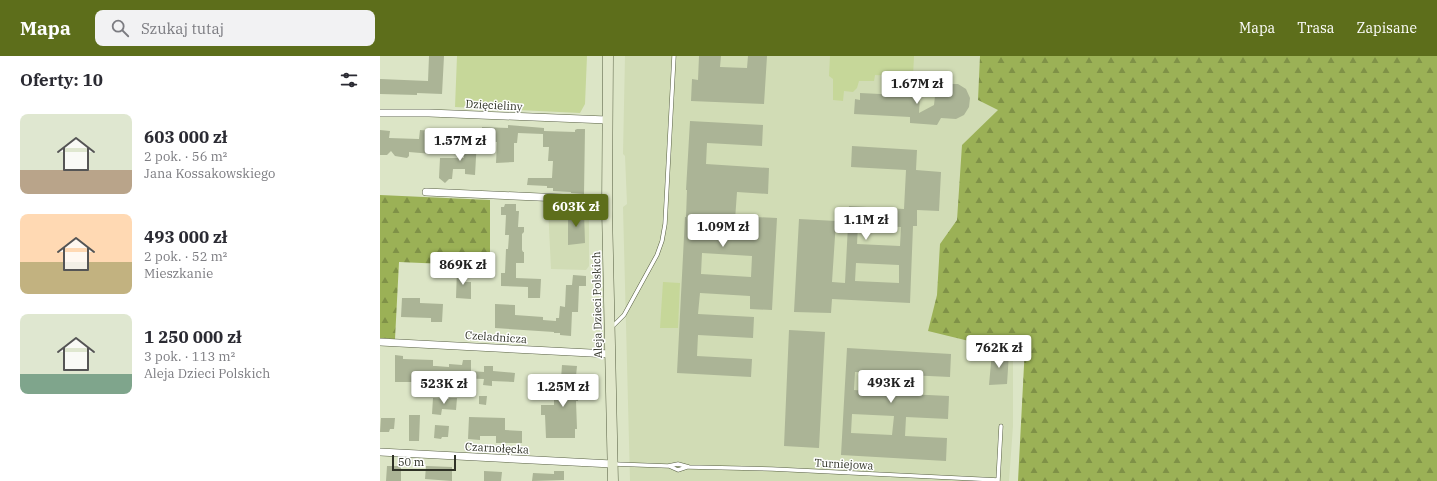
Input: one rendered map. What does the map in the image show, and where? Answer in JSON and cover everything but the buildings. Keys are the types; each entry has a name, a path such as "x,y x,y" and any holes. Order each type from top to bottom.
{"street":[{"name":"Aleja Dzieci Polskich","path":"608,56 607,200 613,481"},
{"name":"Dzięcieliny","path":"380,113 429,113 607,120"},
{"path":"426,192 607,200"},
{"name":"Czeladnicza","path":"380,342 610,354"},
{"name":"Czarnołęcka","path":"380,452 612,464"}],"lane":[{"path":"610,326 624,315 657,255 662,241 665,224 674,56"},
{"path":"998,481 1001,426"},
{"name":"Turniejowa","path":"612,464 668,466 678,464 689,467 772,469 998,481"}],"shaded area":[{"path":"457,56 587,56 585,104 580,113 455,107"},
{"path":"625,56 1040,56 1013,231 1013,426 1009,481 630,481 623,207 627,204 625,156 623,154"},
{"path":"830,56 914,56 913,77 875,75 874,81 859,81 857,88 853,92 844,91 843,101 833,100 833,79 829,76"},
{"path":"548,207 583,208 589,213 589,266 586,270 551,269"},
{"path":"663,282 680,283 678,328 660,328"}],"green space":[{"path":"980,56 1437,56 1437,481 1018,481 1025,346 969,341 928,331 937,295 940,244 957,220 962,145 998,110 978,100"},
{"path":"380,195 490,200 490,266 399,262 395,339 380,338"}]}
